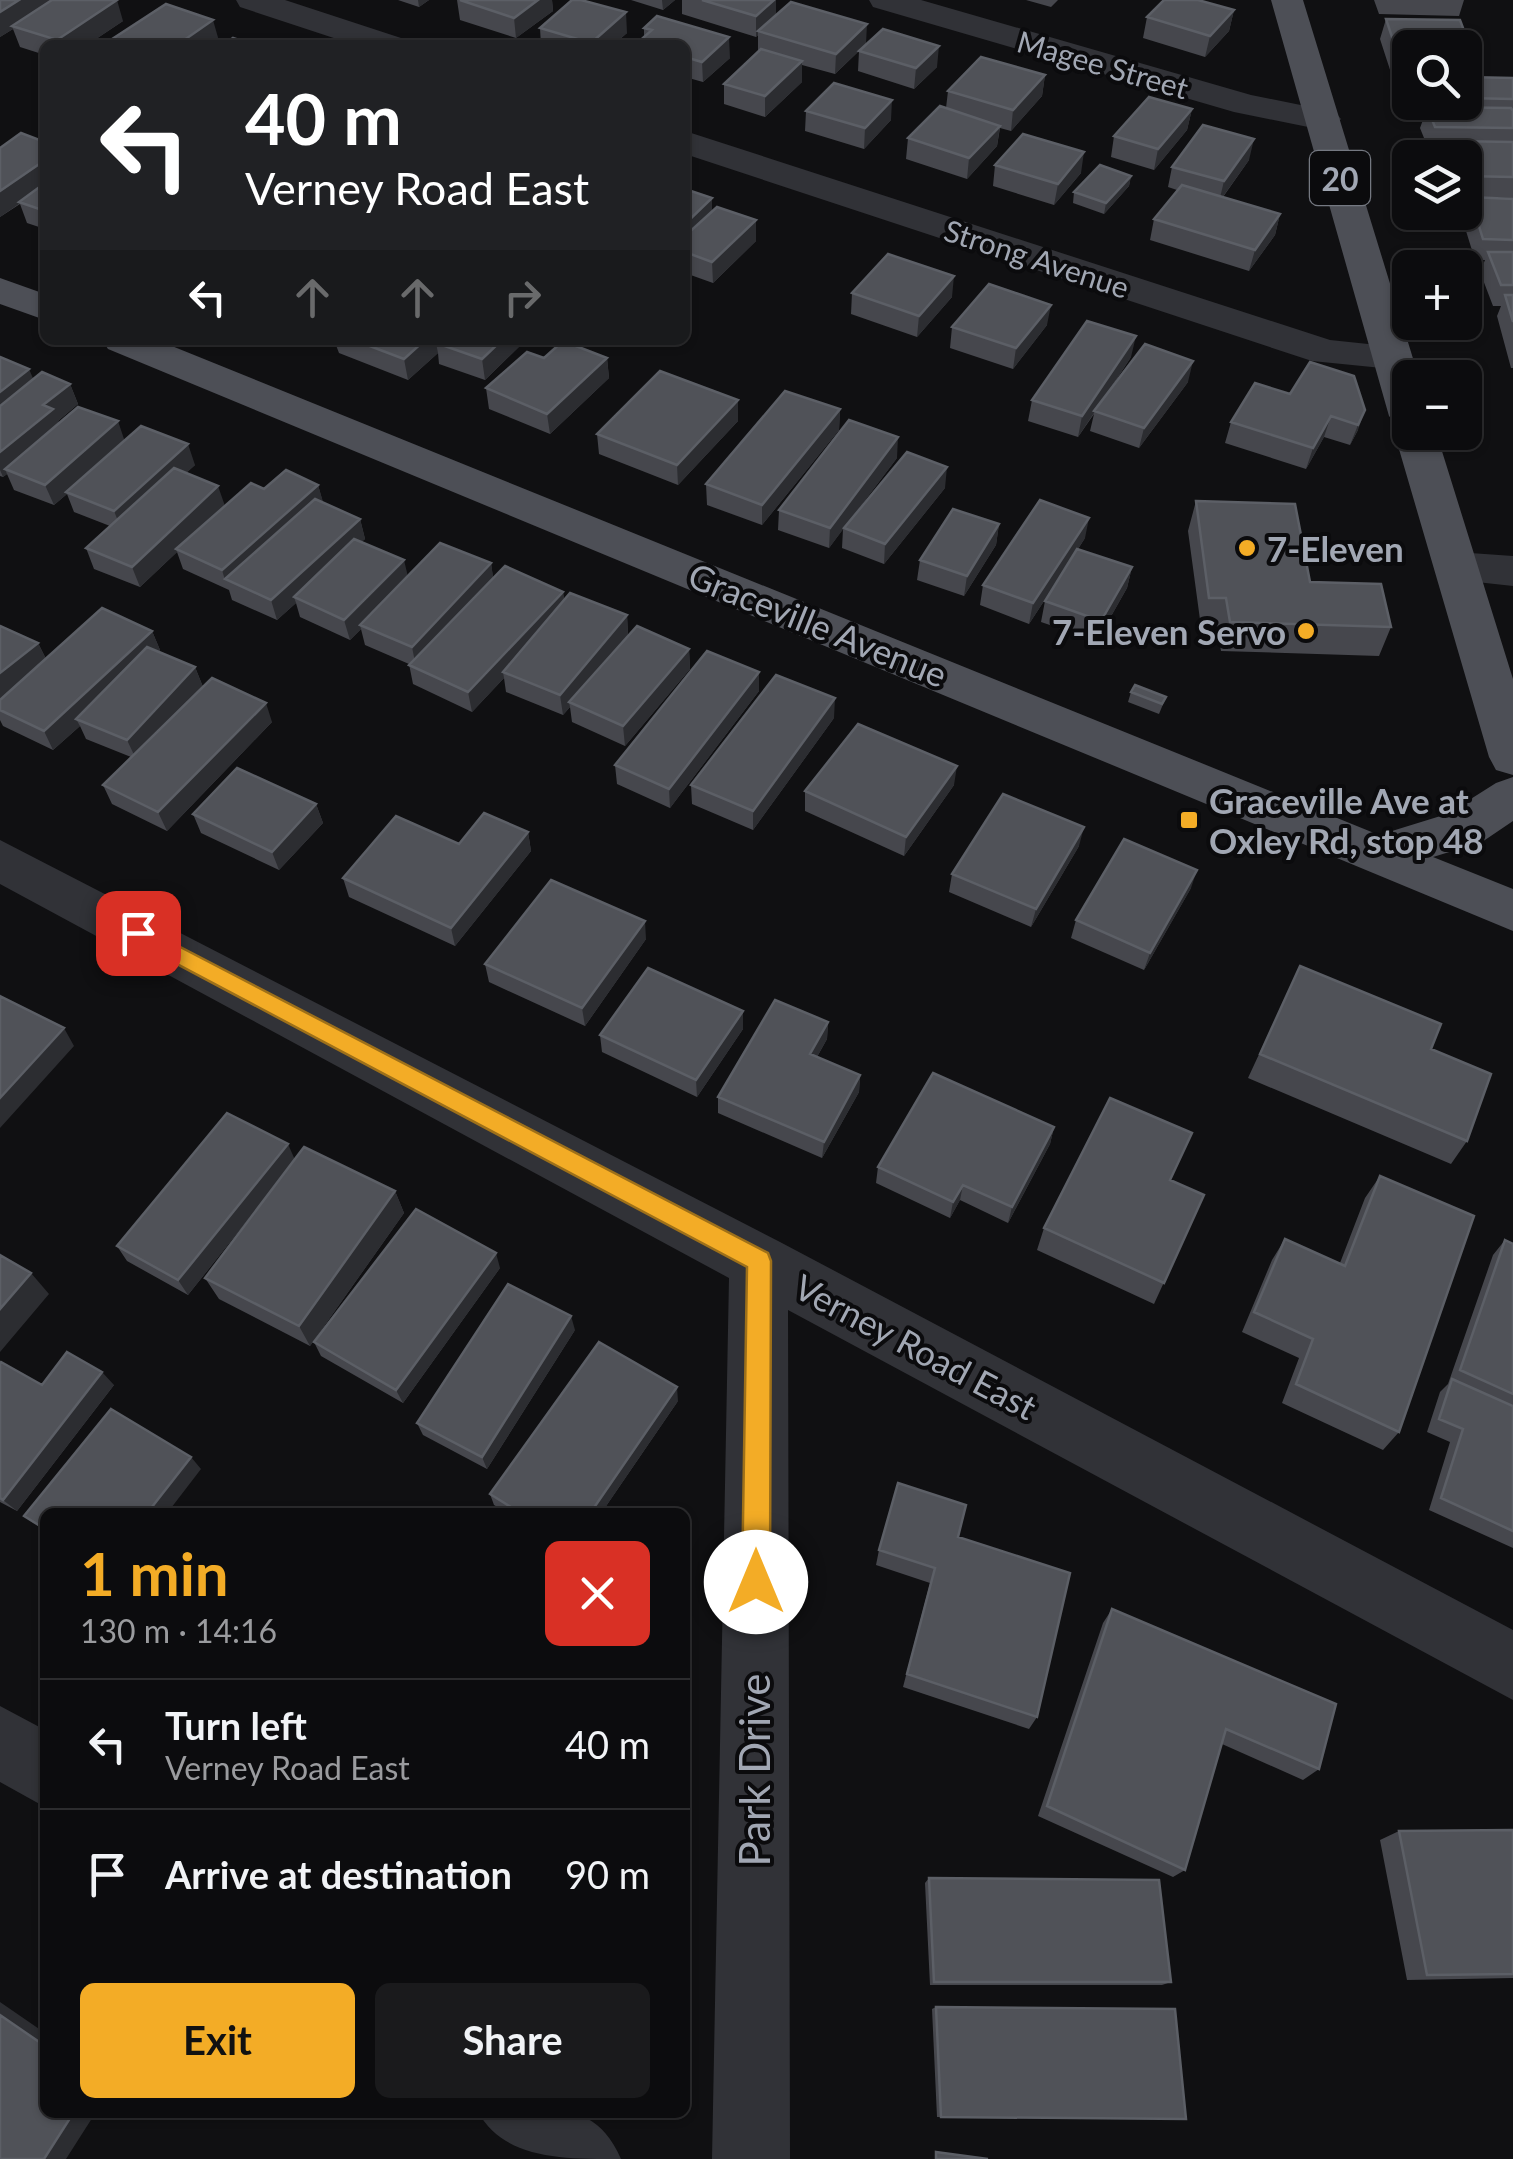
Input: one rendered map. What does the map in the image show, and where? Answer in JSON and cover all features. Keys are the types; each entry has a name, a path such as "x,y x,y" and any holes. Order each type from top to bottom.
{"main road":[{"name":"20","path":"1287,0 1393,360"},
{"path":"0,290 40,306"},
{"name":"Graceville Avenue","path":"134,345 1513,911"},
{"path":"1420,450 1513,757"},
{"path":"1378,855 1464,828 1513,796"}],"street":[{"path":"252,0 374,40"},
{"name":"Magee Street","path":"885,0 1246,105 1323,119"},
{"name":"Strong Avenue","path":"690,144 1326,352 1392,356"},
{"path":"1456,567 1513,571"},
{"name":"Verney Road East","path":"0,860 1513,1666"},
{"name":"Park Drive","path":"751,2159 759,1261"},
{"path":"0,1740 40,1768"},
{"path":"524,2118 582,2159"}],"building":[{"path":"0,0 19,0 0,12"},
{"path":"52,0 117,0 57,40 12,26"},
{"path":"460,0 538,0 514,18"},
{"path":"572,0 626,12 594,40 540,28"},
{"path":"702,0 774,0 756,16"},
{"path":"1164,0 1198,0 1234,10 1210,36 1147,17"},
{"path":"791,2 867,24 836,54 758,31"},
{"path":"166,4 213,20 184,40 111,40"},
{"path":"657,16 729,37 702,62 690,58 690,40 641,40 652,30 644,28"},
{"path":"1386,19 1460,20 1464,30 1392,30 1392,37"},
{"path":"883,29 939,46 916,68 859,51"},
{"path":"761,49 802,61 765,96 724,84"},
{"path":"981,57 1045,75 1013,110 948,91"},
{"path":"1482,77 1513,78 1513,99 1482,98"},
{"path":"834,83 892,100 865,128 806,111"},
{"path":"1149,97 1192,109 1158,149 1114,136"},
{"path":"940,106 1000,126 969,158 908,138"},
{"path":"1482,108 1513,111 1513,128 1435,127 1432,120 1482,120"},
{"path":"1203,125 1254,139 1224,181 1172,167"},
{"path":"21,133 40,140 40,163 0,191 0,148"},
{"path":"1023,134 1084,152 1058,184 995,165"},
{"path":"1482,142 1513,142 1513,177 1482,176"},
{"path":"1100,165 1131,176 1106,203 1074,192"},
{"path":"1182,185 1280,214 1255,250 1154,219"},
{"path":"40,187 40,209 19,202"},
{"path":"690,191 712,198 690,219"},
{"path":"1482,198 1513,199 1513,240 1483,239"},
{"path":"717,207 756,220 712,262 690,254 690,231"},
{"path":"1488,252 1513,252 1513,285 1501,285"},
{"path":"888,254 954,276 919,316 852,293"},
{"path":"989,284 1051,305 1016,348 952,327"},
{"path":"1505,295 1513,295 1513,322"},
{"path":"1087,321 1136,336 1082,416 1032,400"},
{"path":"1145,344 1193,361 1144,428 1094,411"},
{"path":"367,345 419,345 404,359"},
{"path":"442,345 497,345 482,359"},
{"path":"559,345 573,345 607,358 547,414 486,388 527,352 544,358"},
{"path":"0,357 29,369 0,392"},
{"path":"1310,362 1354,376 1365,410 1358,425 1331,416 1313,448 1231,422 1255,383 1290,394"},
{"path":"660,371 738,400 677,465 597,434"},
{"path":"42,372 70,384 43,405 53,409 0,452 0,406"},
{"path":"785,391 840,409 762,505 706,484"},
{"path":"78,407 118,421 45,485 5,469"},
{"path":"849,420 898,437 830,528 779,510"},
{"path":"141,426 188,444 114,511 66,492"},
{"path":"907,452 947,467 885,544 844,528"},
{"path":"174,468 218,486 132,567 86,548"},
{"path":"286,470 318,485 222,570 176,549 251,483 264,489"},
{"path":"315,499 360,519 271,600 225,579"},
{"path":"1040,500 1089,518 1033,603 983,585"},
{"path":"1196,501 1295,504 1310,582 1381,584 1391,627 1230,622 1226,598 1209,598"},
{"path":"953,509 999,524 967,576 920,560"},
{"path":"354,539 404,560 344,620 294,597"},
{"path":"440,543 491,563 412,647 360,625"},
{"path":"1077,549 1132,567 1101,621 1045,601"},
{"path":"505,566 563,592 468,692 409,665"},
{"path":"570,593 627,615 560,695 503,672"},
{"path":"102,608 152,631 44,731 0,710 0,700"},
{"path":"0,626 38,643 0,673"},
{"path":"637,626 689,649 623,726 569,702"},
{"path":"147,647 195,667 127,740 76,719"},
{"path":"707,651 759,672 669,789 615,765"},
{"path":"776,675 835,698 753,811 691,785"},
{"path":"212,678 266,703 158,812 103,785"},
{"path":"1135,685 1166,697 1162,704 1131,692"},
{"path":"858,724 957,766 906,837 805,791"},
{"path":"237,768 316,804 272,852 193,814"},
{"path":"1003,794 1084,827 1036,909 952,874"},
{"path":"484,813 528,832 451,928 343,878 396,816 459,844"},
{"path":"1124,839 1197,870 1150,953 1076,920"},
{"path":"551,880 645,921 582,1008 485,964"},
{"path":"1300,966 1441,1024 1431,1049 1491,1074 1467,1141 1260,1054"},
{"path":"648,968 743,1011 696,1080 600,1035"},
{"path":"0,996 64,1028 0,1098"},
{"path":"775,1000 828,1022 810,1054 860,1075 824,1142 718,1097"},
{"path":"933,1073 1054,1127 1012,1207 963,1185 953,1202 878,1167"},
{"path":"1110,1098 1192,1133 1170,1180 1204,1195 1164,1283 1044,1228"},
{"path":"227,1113 288,1144 178,1280 117,1246"},
{"path":"304,1147 395,1191 299,1326 205,1278"},
{"path":"1380,1176 1474,1216 1399,1432 1296,1384 1313,1339 1254,1312 1285,1239 1345,1266"},
{"path":"416,1209 496,1253 396,1390 314,1342"},
{"path":"1505,1240 1513,1244 1513,1394 1460,1370"},
{"path":"0,1255 31,1273 0,1309"},
{"path":"508,1284 571,1316 482,1457 417,1423"},
{"path":"599,1342 677,1387 594,1508 513,1508 490,1494"},
{"path":"67,1352 102,1372 3,1500 0,1363 42,1385"},
{"path":"1452,1379 1513,1406 1513,1531 1441,1498 1463,1429 1439,1419"},
{"path":"111,1409 191,1457 151,1508 40,1508 40,1526 24,1516"},
{"path":"898,1483 966,1505 958,1537 1070,1573 1037,1717 907,1674 935,1568 879,1550"},
{"path":"1112,1609 1336,1704 1319,1769 1226,1729 1185,1870 1047,1806"},
{"path":"1513,1830 1513,1974 1427,1975 1399,1831"},
{"path":"929,1878 1159,1880 1171,1982 934,1982"},
{"path":"936,2007 1175,2009 1186,2119 941,2117"},
{"path":"0,2015 40,2043 40,2118 70,2118 44,2159 0,2159"},
{"path":"936,2152 988,2159 936,2159"}],"place":[{"name":"7-Eleven","path":"1247,548"},
{"name":"7-Eleven Servo","path":"1306,631"},
{"name":"Graceville Ave at Oxley Rd, stop 48","path":"1189,820"}],"route":[{"path":"138,933 759,1261 756,1582"}]}
